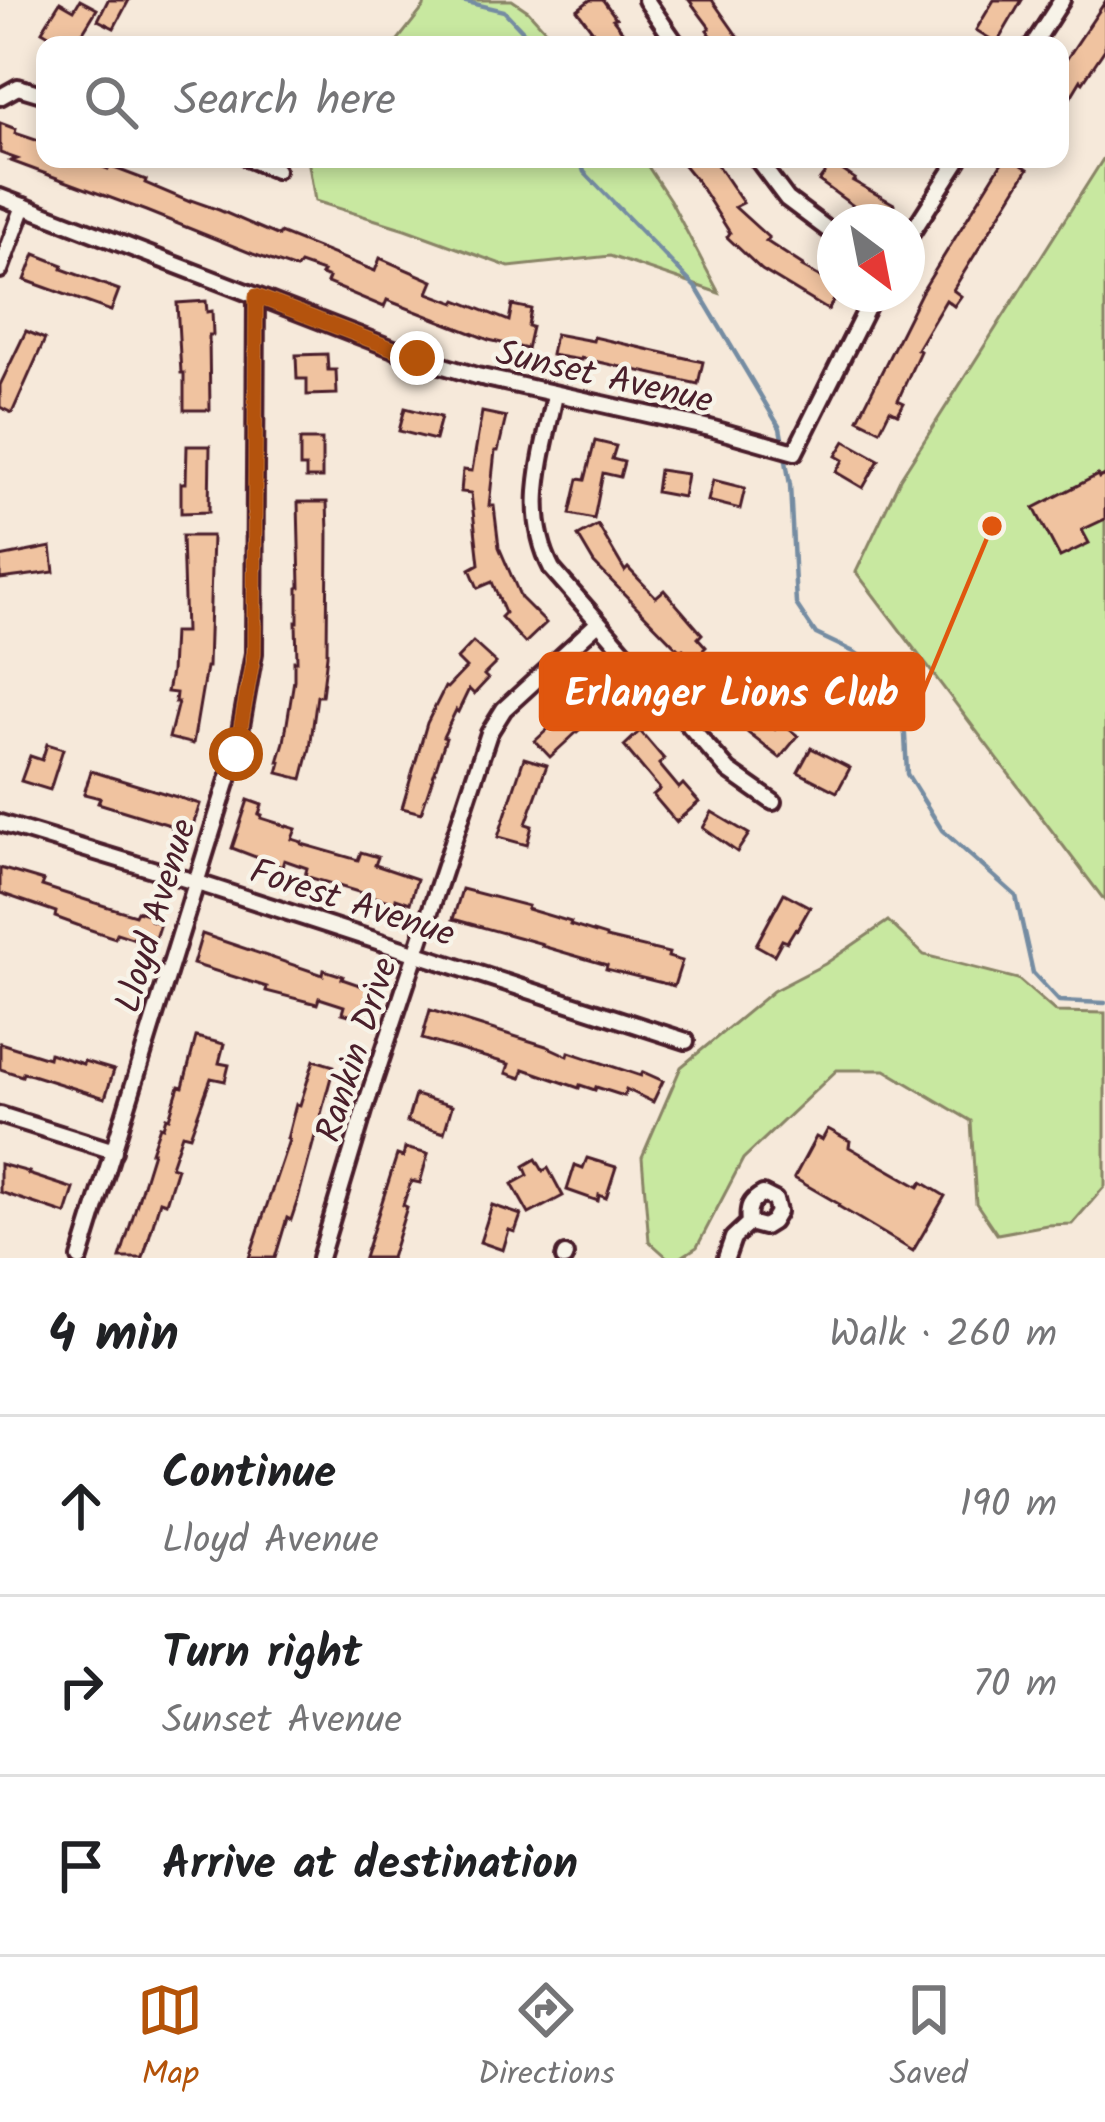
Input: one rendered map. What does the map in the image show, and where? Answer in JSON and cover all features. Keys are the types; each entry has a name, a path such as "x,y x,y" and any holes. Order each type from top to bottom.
{"street":[{"path":"646,0 671,36"},
{"path":"1039,36 1061,0"},
{"path":"0,97 18,87 36,92"},
{"path":"271,168 276,170"},
{"path":"764,168 787,200 817,222"},
{"path":"925,212 953,168"},
{"name":"Sunset Avenue","path":"0,197 417,358 795,452 865,312"},
{"path":"0,270 24,206"},
{"name":"Lloyd Avenue","path":"80,1258 236,754 254,653 256,296"},
{"path":"556,395 536,490 535,520 552,569 729,771 773,802"},
{"name":"Rankin Drive","path":"320,1258 489,733 504,709 598,623"},
{"name":"Forest Avenue","path":"0,823 195,881 686,1041"},
{"path":"0,1115 114,1151"},
{"path":"726,1258 733,1238 749,1223"}],"green space":[{"path":"425,0 512,0 551,36 401,36"},
{"path":"1105,156 1105,901 856,572 900,479"},
{"path":"310,168 649,168 719,293 610,256 509,267 315,201"},
{"path":"888,921 924,955 1018,979 1056,1012 1105,1013 1105,1186 1072,1224 997,1234 976,1203 971,1121 885,1070 837,1070 743,1159 697,1247 680,1258 668,1258 649,1241 642,1157 681,1067 773,991 825,964"}],"building":[{"path":"80,0 97,9 80,36 51,36 42,31 60,2 74,10"},
{"path":"108,0 129,0 114,28 98,20"},
{"path":"590,0 603,0 626,36 596,36 577,10"},
{"path":"689,0 712,0 737,36 711,36"},
{"path":"994,0 1022,0 1001,36 976,30"},
{"path":"1105,2 1105,49 1069,100 1069,56"},
{"path":"0,123 36,140 36,168 114,168 190,202 375,271 380,258 433,281 428,293 455,303 509,321 512,305 531,309 527,349 489,340 387,300 384,307 327,283 323,272 300,264 296,269 253,254 11,161 17,159 0,153"},
{"path":"686,168 719,168 743,203 735,207 769,238 766,241 817,275 817,303 762,270 727,237 730,233"},
{"path":"828,168 839,168 894,204 851,204 819,181"},
{"path":"998,168 1028,169 953,290 961,296 954,306 946,300 917,349 898,400 904,403 898,414 890,410 880,430 858,419 912,312 925,312 925,287"},
{"path":"35,254 119,290 111,311 25,280"},
{"path":"206,301 207,312 212,311 213,335 209,335 210,410 184,410 177,303"},
{"path":"26,331 45,339 12,413 0,407 0,385"},
{"path":"555,334 593,341 594,337 703,362 698,384 551,355"},
{"path":"327,354 328,370 336,370 337,394 307,395 307,379 297,379 296,355"},
{"path":"405,408 441,417 435,440 399,431"},
{"path":"482,412 506,417 495,451 489,506 494,506 499,547 521,598 546,623 525,643 501,617 505,613 492,582 478,588 470,569 479,564 471,493 461,492 463,470 472,471"},
{"path":"300,440 322,440 322,478 306,478 306,467 300,467"},
{"path":"595,441 616,446 612,459 624,462 620,477 603,473 594,519 570,514 578,479 585,480"},
{"path":"845,441 879,460 863,488 836,472 843,460 836,456"},
{"path":"187,446 210,446 209,512 181,513"},
{"path":"659,470 687,474 683,497 656,492"},
{"path":"1105,475 1105,519 1082,530 1089,543 1060,557 1034,508"},
{"path":"713,480 745,488 740,509 708,501"},
{"path":"298,502 327,502 328,532 327,655 302,779 278,773 297,661"},
{"path":"598,525 625,571 628,568 656,597 664,590 702,634 698,638 706,647 703,650 743,694 750,688 761,700 754,706 775,729 780,722 798,736 780,758 748,733 695,673 700,668 683,649 594,563 578,536"},
{"path":"182,536 212,536 208,667 193,744 169,738 178,702 176,693 167,692 173,632 185,632"},
{"path":"51,547 54,572 0,579 0,557"},
{"path":"473,642 496,663 484,675 488,679 474,694 469,689 456,710 443,737 421,813 402,808 427,723 445,687 466,668 457,659"},
{"path":"593,683 608,699 599,708 605,714 594,724 590,720 550,757 535,741"},
{"path":"640,731 664,759 659,764 679,788 683,784 699,802 676,822 653,795 660,789 624,746"},
{"path":"47,744 63,749 50,790 21,781 30,756 42,760"},
{"path":"811,748 850,768 837,792 798,772"},
{"path":"524,758 547,765 526,824 532,826 527,845 498,837"},
{"path":"91,771 200,804 190,834 98,803 100,798 84,794"},
{"path":"248,800 262,805 261,818 296,829 292,839 302,844 358,860 361,852 378,857 375,865 417,879 410,903 396,898 395,903 305,876 307,868 284,860 282,867 232,848"},
{"path":"712,812 749,834 737,852 703,828"},
{"path":"0,868 105,906 151,915 150,920 160,923 153,945 88,929 55,917 56,912 0,893"},
{"path":"462,889 528,906 606,938 669,953 668,957 682,961 674,986 453,919"},
{"path":"784,893 810,907 774,955 756,945"},
{"path":"202,934 323,975 324,970 343,976 371,989 370,994 381,997 373,1022 342,1013 344,1006 266,991 267,987 193,964"},
{"path":"430,1010 568,1056 569,1052 663,1081 653,1102 626,1089 624,1096 596,1087 579,1088 524,1069 521,1078 506,1073 509,1064 422,1039"},
{"path":"196,1037 224,1044 219,1063 229,1065 225,1081 211,1078 190,1136 182,1134 166,1203 160,1201 143,1258 120,1258 151,1152 179,1086 183,1087"},
{"path":"0,1043 114,1070 105,1098 0,1069"},
{"path":"314,1060 334,1066 298,1199 275,1258 249,1258 289,1140 296,1104 300,1105"},
{"path":"415,1095 452,1106 444,1133 407,1122"},
{"path":"828,1129 850,1141 849,1147 919,1187 922,1182 945,1196 913,1251 794,1178 816,1137 822,1140"},
{"path":"405,1148 428,1154 420,1183 411,1181 391,1258 364,1258 397,1155 403,1157"},
{"path":"587,1158 616,1167 606,1198 599,1195 598,1201 567,1190 575,1165 583,1168"},
{"path":"536,1159 543,1171 548,1168 563,1196 529,1214 512,1184 528,1175 524,1166"},
{"path":"0,1164 74,1189 66,1214 0,1192"},
{"path":"492,1205 521,1215 515,1232 509,1230 503,1250 480,1242"}],"waterway":[{"path":"458,0 504,11 528,36"},
{"path":"583,168 697,289 780,428 783,444"},
{"path":"785,455 796,604 816,634 856,653 892,682 905,735 907,774 942,830 1016,896 1033,973 1059,1001 1105,1003"}],"place":[{"name":"Erlanger Lions Club","path":"992,526"}],"route":[{"path":"236,754 254,653 256,296 417,358"}]}
